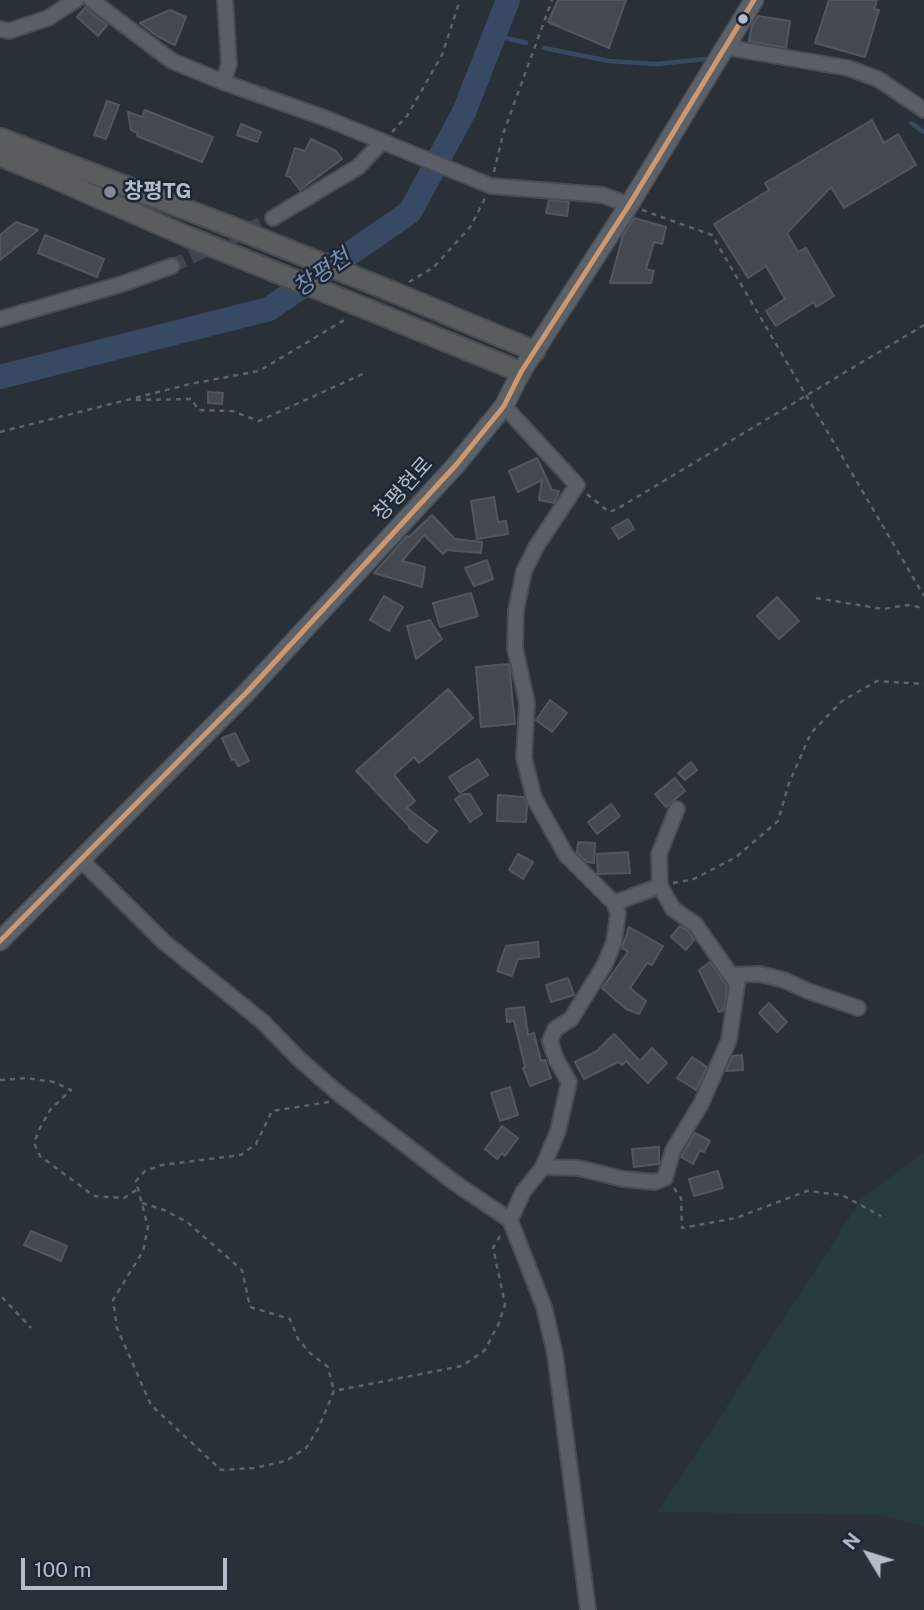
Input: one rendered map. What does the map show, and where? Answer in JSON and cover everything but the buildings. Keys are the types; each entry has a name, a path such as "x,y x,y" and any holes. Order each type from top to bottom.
{"highway":[{"path":"0,130 51,168"},
{"path":"0,138 51,168 186,236 360,312 522,372"},
{"path":"0,156 51,168 232,227 399,291 535,351"},
{"path":"0,162 51,168"}],"main road":[{"name":"창평현로","path":"0,942 265,673 456,465 505,406 522,372 629,205 754,0"}],"street":[{"path":"0,29 9,31 48,18 76,0"},
{"path":"91,0 172,61 325,118 486,184 603,195 629,205"},
{"path":"223,82 229,64 225,0"},
{"path":"725,47 848,68 878,79 924,110"},
{"path":"273,218 340,180 358,167 381,143"},
{"path":"0,319 122,284 172,266"},
{"path":"505,406 577,485 536,547 524,571 516,610 515,648 527,703 524,758 534,798 566,855 614,903 618,912 614,942 605,964 571,1019 555,1029 550,1041 556,1059 569,1082 558,1131 543,1167 523,1192 510,1220"},
{"path":"543,1167 579,1168 623,1179 655,1182 665,1178 673,1150 701,1104 729,1040 737,984 695,924 673,909 660,886 659,854 677,809"},
{"path":"81,860 164,942 263,1022 299,1059 345,1099 454,1183 510,1220 544,1307 555,1354 588,1610"},
{"path":"614,903 660,886"},
{"path":"731,975 760,974 784,980 858,1008"}],"path":[{"path":"381,143 407,116 436,65 460,0"},
{"path":"399,291 434,268 471,226 552,0"},
{"path":"629,205 712,235 924,596"},
{"path":"0,432 190,384 258,371 360,312"},
{"path":"577,485 610,512 924,325"},
{"path":"129,400 191,399 198,410 232,411 260,421 367,372"},
{"path":"816,598 883,609 908,605 924,608"},
{"path":"660,886 694,879 736,858 778,821 789,783 811,733 842,701 877,681 924,684"},
{"path":"0,1080 27,1078 54,1082 71,1090 50,1110 39,1129 34,1143 40,1156 94,1196 124,1198 138,1189"},
{"path":"142,1203 164,1210 187,1222 242,1270 250,1307 290,1319 299,1339 310,1353 328,1367 334,1391 306,1448 286,1461 254,1468 221,1470 175,1429 152,1405 117,1328 113,1300 144,1251 148,1227 136,1181 145,1171 241,1155 256,1144 272,1111 345,1099"},
{"path":"665,1178 681,1198 682,1228 736,1218 807,1191 842,1195 881,1216"},
{"path":"334,1391 462,1366 485,1350 505,1304 493,1248 510,1220"},
{"path":"1,1297 31,1328"}],"green space":[{"path":"924,1153 924,1526 881,1515 658,1512 862,1198"}],"waterway":[{"name":"창평천","path":"0,377 269,309 410,212 464,112 508,0"},
{"path":"494,35 526,43"},
{"path":"544,48 609,61 657,64 705,59"},
{"path":"911,123 924,132"}],"tunnel":[{"path":"172,266 273,218"}],"transit line":[{"path":"0,941 247,692 456,465 504,406 521,372 629,205 754,0"}],"place":[{"name":"창평TG","path":"110,192"}]}
